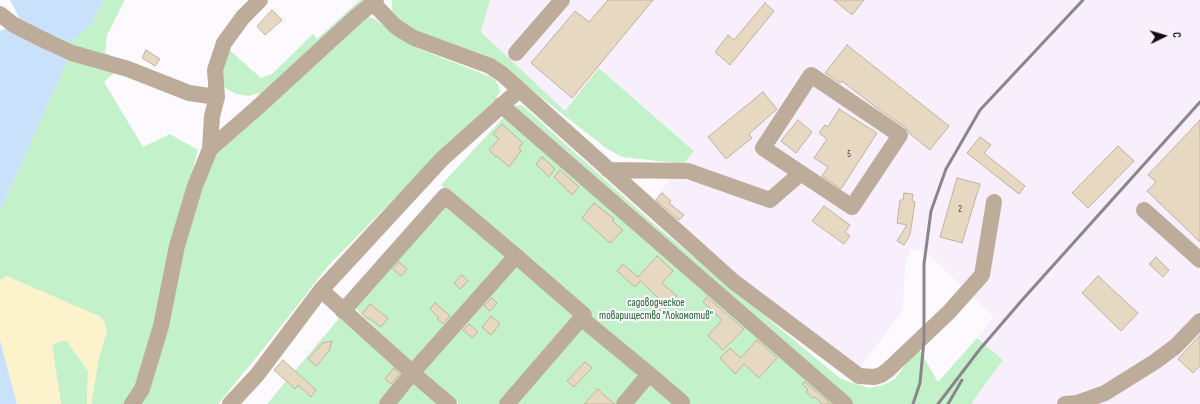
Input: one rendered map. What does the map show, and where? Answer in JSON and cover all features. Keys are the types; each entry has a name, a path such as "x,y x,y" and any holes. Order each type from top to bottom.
{"street":[{"path":"132,404 142,389 161,326 177,246 195,186 210,149 212,116 217,97 215,70 224,43 243,17 260,0"},
{"path":"516,53 562,0"},
{"path":"210,149 351,21 374,2 395,26 414,38 490,66 515,86 734,282 849,369 859,376 866,377 881,375 888,370 949,312 982,275 994,202"},
{"path":"0,14 14,25 72,53 128,69 189,93 217,97"},
{"path":"811,75 900,135 852,207 801,173 763,148 811,75"},
{"path":"230,404 257,375 321,290 442,159 501,105 515,86"},
{"path":"501,105 845,404"},
{"path":"608,170 688,171 770,200 801,173"},
{"path":"343,310 445,196 584,315 507,404"},
{"path":"1144,210 1200,260"},
{"path":"387,404 412,373 516,256"},
{"path":"321,290 412,373 449,404"},
{"path":"581,318 682,402"},
{"path":"1065,404 1087,402 1156,361 1176,346 1200,321"},
{"path":"624,404 649,374"}],"shaded area":[{"path":"490,0 1200,0 1200,404 971,404 1003,360 977,338 994,317 928,254 911,248 905,266 903,310 860,368 753,288 650,205 694,150 600,68 565,111 481,32"}],"green space":[{"path":"103,0 125,0 107,35 105,53 124,62 47,41 48,34 92,23"},
{"path":"360,0 367,0 260,94 248,96 236,94 222,86 221,74 227,48 261,78 272,74 313,34 317,39"},
{"path":"392,0 490,0 481,32 565,111 599,68 694,151 683,164 622,157 606,148 497,63 434,40 397,20 392,11"},
{"path":"367,17 373,18 417,48 491,77 498,85 500,91 498,95 493,103 433,159 328,266 218,404 136,404 213,154"},
{"path":"70,55 120,68 104,82 143,147 170,134 198,150 176,232 158,314 134,388 124,404 91,404 99,357 107,331 104,321 99,316 62,301 0,280 0,211"},
{"name":"садоводческое товарищество \"Локомотив\"","path":"522,105 654,224 841,379 869,388 883,385 895,379 918,347 938,382 977,338 1003,360 971,404 513,404 583,323 441,185 514,106"},
{"path":"447,203 508,256 414,365 355,308"},
{"name":"садоводческое товарищество \"Локомотив\"","path":"513,262 575,316 501,404 459,404 421,371"},
{"path":"340,317 406,372 379,404 267,404"},
{"path":"67,341 88,371 87,404 61,404 52,346 57,342"},
{"path":"414,379 442,404 394,404"}],"sand":[{"path":"7,276 99,316 104,321 107,331 99,357 91,404 87,404 88,371 67,341 62,341 57,342 52,346 61,404 17,404 0,340 0,280"}],"water":[{"path":"10,0 103,0 92,23 71,42 13,22 19,17"},
{"path":"14,26 70,55 0,211 0,31"},
{"path":"0,340 17,404 0,404"}],"building":[{"path":"608,0 653,0 572,98 531,63 575,11 589,22"},
{"path":"834,0 864,0 852,15"},
{"path":"765,3 774,11 730,65 715,52 728,35 734,40"},
{"path":"272,10 282,20 265,35 257,26"},
{"path":"847,45 949,126 930,150 909,133 905,127 842,81 840,83 825,73"},
{"path":"146,50 160,59 155,66 142,58"},
{"path":"763,92 777,109 749,134 752,138 726,159 708,137"},
{"path":"839,109 877,133 841,189 822,176 828,167 814,158 827,139 819,133 825,125 828,127"},
{"path":"798,120 812,132 796,153 781,141"},
{"path":"1200,120 1200,242 1147,191 1156,182 1148,175"},
{"path":"502,124 523,143 519,148 521,151 509,167 489,150 499,139 493,134"},
{"path":"980,137 991,145 984,153 1025,186 1019,194 967,153"},
{"path":"1118,146 1134,161 1088,208 1072,193"},
{"path":"542,157 555,169 549,177 536,164"},
{"path":"560,170 579,187 572,195 554,177"},
{"path":"957,178 980,184 962,243 940,237"},
{"path":"662,193 671,201 669,203 684,215 679,220 656,200"},
{"path":"904,193 913,194 912,201 915,202 910,235 904,245 897,241 907,225 897,223 900,200 903,200"},
{"path":"594,203 614,219 612,221 623,230 610,243 582,218"},
{"path":"824,206 850,225 845,232 850,236 844,244 812,221"},
{"path":"657,256 673,271 662,283 677,296 662,312 656,306 661,301 641,281 635,287 617,271 623,264 638,277"},
{"path":"1156,257 1169,270 1163,277 1149,264"},
{"path":"399,262 407,269 401,276 393,269"},
{"path":"462,275 468,281 460,289 454,283"},
{"path":"1098,276 1138,313 1121,331 1082,293"},
{"path":"707,297 744,329 723,350 708,336 722,320 703,302"},
{"path":"492,298 497,303 490,311 484,306"},
{"path":"435,303 450,316 443,324 437,319 439,318 430,309"},
{"path":"370,304 388,318 381,327 362,314"},
{"path":"491,316 500,324 491,335 482,327"},
{"path":"469,324 478,332 472,338 463,330"},
{"path":"1200,335 1200,366 1193,373 1178,359"},
{"path":"757,340 777,358 759,378 744,364 735,374 720,358 730,348 741,358"},
{"path":"332,341 329,351 316,366 308,359 322,343"},
{"path":"283,360 316,390 311,397 298,385 295,389 274,370"},
{"path":"585,362 592,368 574,387 567,381"},
{"path":"394,368 399,374 391,384 385,379"},
{"path":"805,382 831,404 822,404 815,397 813,398 806,392 808,390 802,384"},
{"path":"598,389 606,397 615,404 584,404"}],"railway":[{"path":"913,404 920,383 924,340 924,264 931,211 946,169 980,110 1083,0"},
{"path":"938,404 980,349 1023,299 1200,102"},
{"path":"948,404 962,380"}]}
